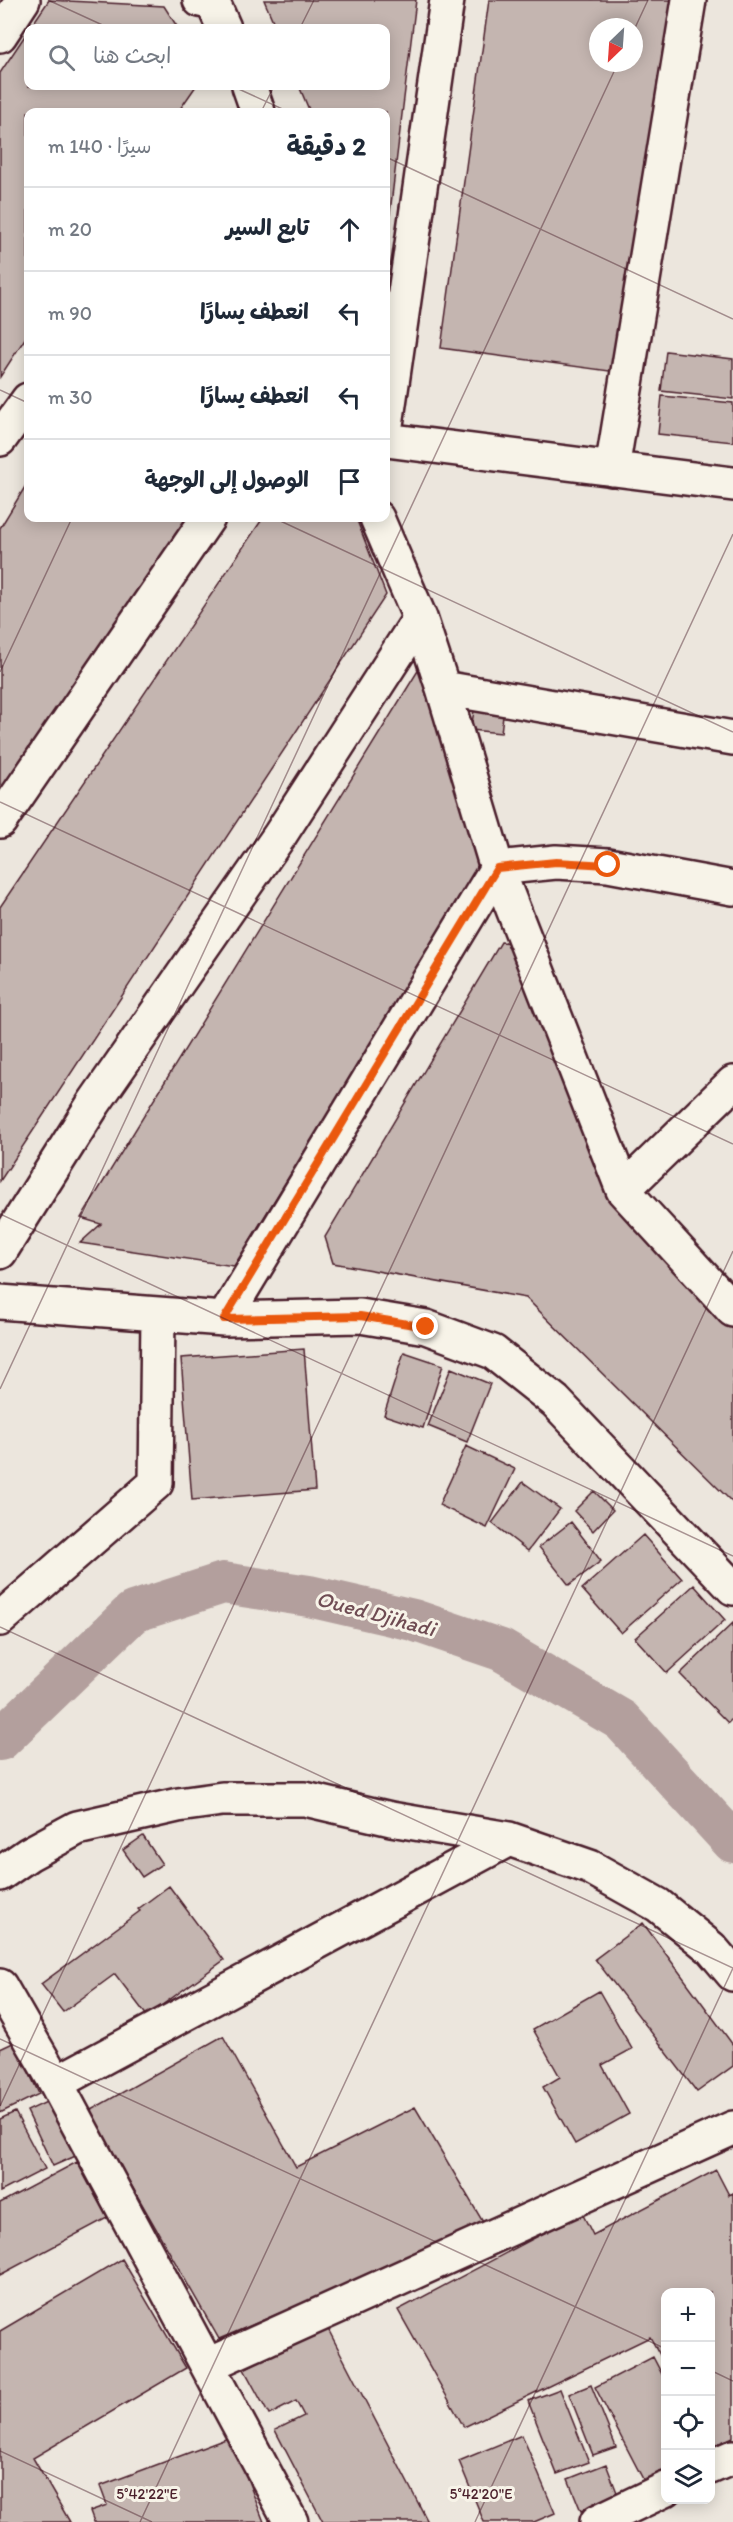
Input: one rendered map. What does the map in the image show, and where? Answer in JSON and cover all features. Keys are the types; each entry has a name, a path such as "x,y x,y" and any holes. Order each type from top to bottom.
{"street":[{"path":"0,35 22,0"},
{"path":"390,396 447,0"},
{"path":"612,469 689,0"},
{"path":"0,439 24,406"},
{"path":"390,441 733,484"},
{"path":"0,821 205,522"},
{"path":"379,522 420,618 497,868 623,1190 733,1310"},
{"path":"0,1252 94,1103 280,835 420,618"},
{"path":"443,688 733,738"},
{"path":"497,868 556,862 608,865 733,888"},
{"path":"224,1319 497,868"},
{"path":"623,1190 733,1083"},
{"path":"0,1302 224,1319 360,1316 426,1327 493,1352 555,1401 733,1588"},
{"path":"0,1619 156,1483 158,1315"},
{"path":"0,1874 28,1854 77,1828 178,1805 222,1799 305,1800 391,1819 509,1839 590,1867 658,1905 711,1948 733,1974"},
{"path":"56,2083 509,1839"},
{"path":"0,1986 56,2083 291,2522"},
{"path":"208,2365 733,2128"},
{"path":"715,2466 733,2457"},
{"path":"597,2522 661,2491"}],"building":[{"path":"49,0 164,6 175,24 33,24"},
{"path":"264,0 416,0 390,212 390,108 308,108 301,90 390,90 390,24 274,24"},
{"path":"489,0 675,0 624,373 441,348"},
{"path":"24,37 24,90 193,90 181,108 24,108 24,340 0,377 0,73"},
{"path":"666,351 733,359 733,399 661,391"},
{"path":"662,396 733,403 733,442 658,434"},
{"path":"24,489 24,522 194,522 0,817 0,528"},
{"path":"260,522 358,522 386,595 0,1181 0,907"},
{"path":"419,669 484,862 234,1266 80,1243 101,1224 81,1218"},
{"path":"475,704 504,707 501,733 471,730"},
{"path":"501,942 536,945 614,1186 733,1326 733,1503 526,1298 333,1263 325,1237"},
{"path":"304,1349 315,1490 192,1500 181,1358"},
{"path":"404,1352 443,1365 423,1428 384,1415"},
{"path":"451,1368 490,1384 467,1442 428,1426"},
{"path":"466,1446 515,1469 487,1528 439,1505"},
{"path":"523,1482 560,1509 528,1551 492,1523"},
{"path":"594,1491 613,1510 593,1531 574,1511"},
{"path":"571,1522 601,1561 569,1585 539,1547"},
{"path":"643,1535 682,1579 621,1633 582,1589"},
{"path":"694,1585 725,1620 667,1673 635,1638"},
{"path":"733,1623 733,1718 728,1723 680,1674"},
{"path":"143,1836 162,1864 142,1877 123,1850"},
{"path":"169,1886 224,1960 147,2016 115,1974 63,2012 41,1984 140,1911 138,1909"},
{"path":"643,1923 733,2045 733,2066 697,2092 595,1959"},
{"path":"599,1991 632,2049 602,2065 629,2114 575,2144 543,2087 560,2077 533,2029"},
{"path":"223,2036 296,2167 415,2107 486,2227 219,2339 89,2111"},
{"path":"15,2042 39,2094 0,2113 0,2049"},
{"path":"55,2098 80,2154 53,2166 27,2111"},
{"path":"15,2112 45,2169 0,2192 0,2119"},
{"path":"77,2162 107,2218 0,2275 0,2203"},
{"path":"716,2170 729,2195 733,2193 733,2437 715,2446 715,2288 661,2288 661,2357 650,2337 464,2427 398,2310 582,2213 593,2235"},
{"path":"122,2259 186,2368 33,2458 70,2522 0,2522 0,2331"},
{"path":"327,2327 428,2522 323,2522 275,2430 304,2416 296,2401 269,2415 244,2369"},
{"path":"653,2357 661,2372 661,2472 644,2481 595,2387"},
{"path":"591,2385 616,2447 593,2455 569,2394"},
{"path":"560,2389 589,2462 557,2474 528,2401"},
{"path":"522,2435 555,2513 534,2522 484,2522 459,2461"},
{"path":"231,2437 264,2522 94,2522 90,2511 107,2505 100,2486"},
{"path":"606,2464 618,2495 581,2511 568,2479"}],"waterway":[{"name":"Oued Djihadi","path":"0,1740 133,1612 223,1583 309,1596 413,1620 501,1650 621,1720 733,1842"}],"route":[{"path":"426,1327 360,1316 224,1319 497,868 556,862 608,865"}]}
